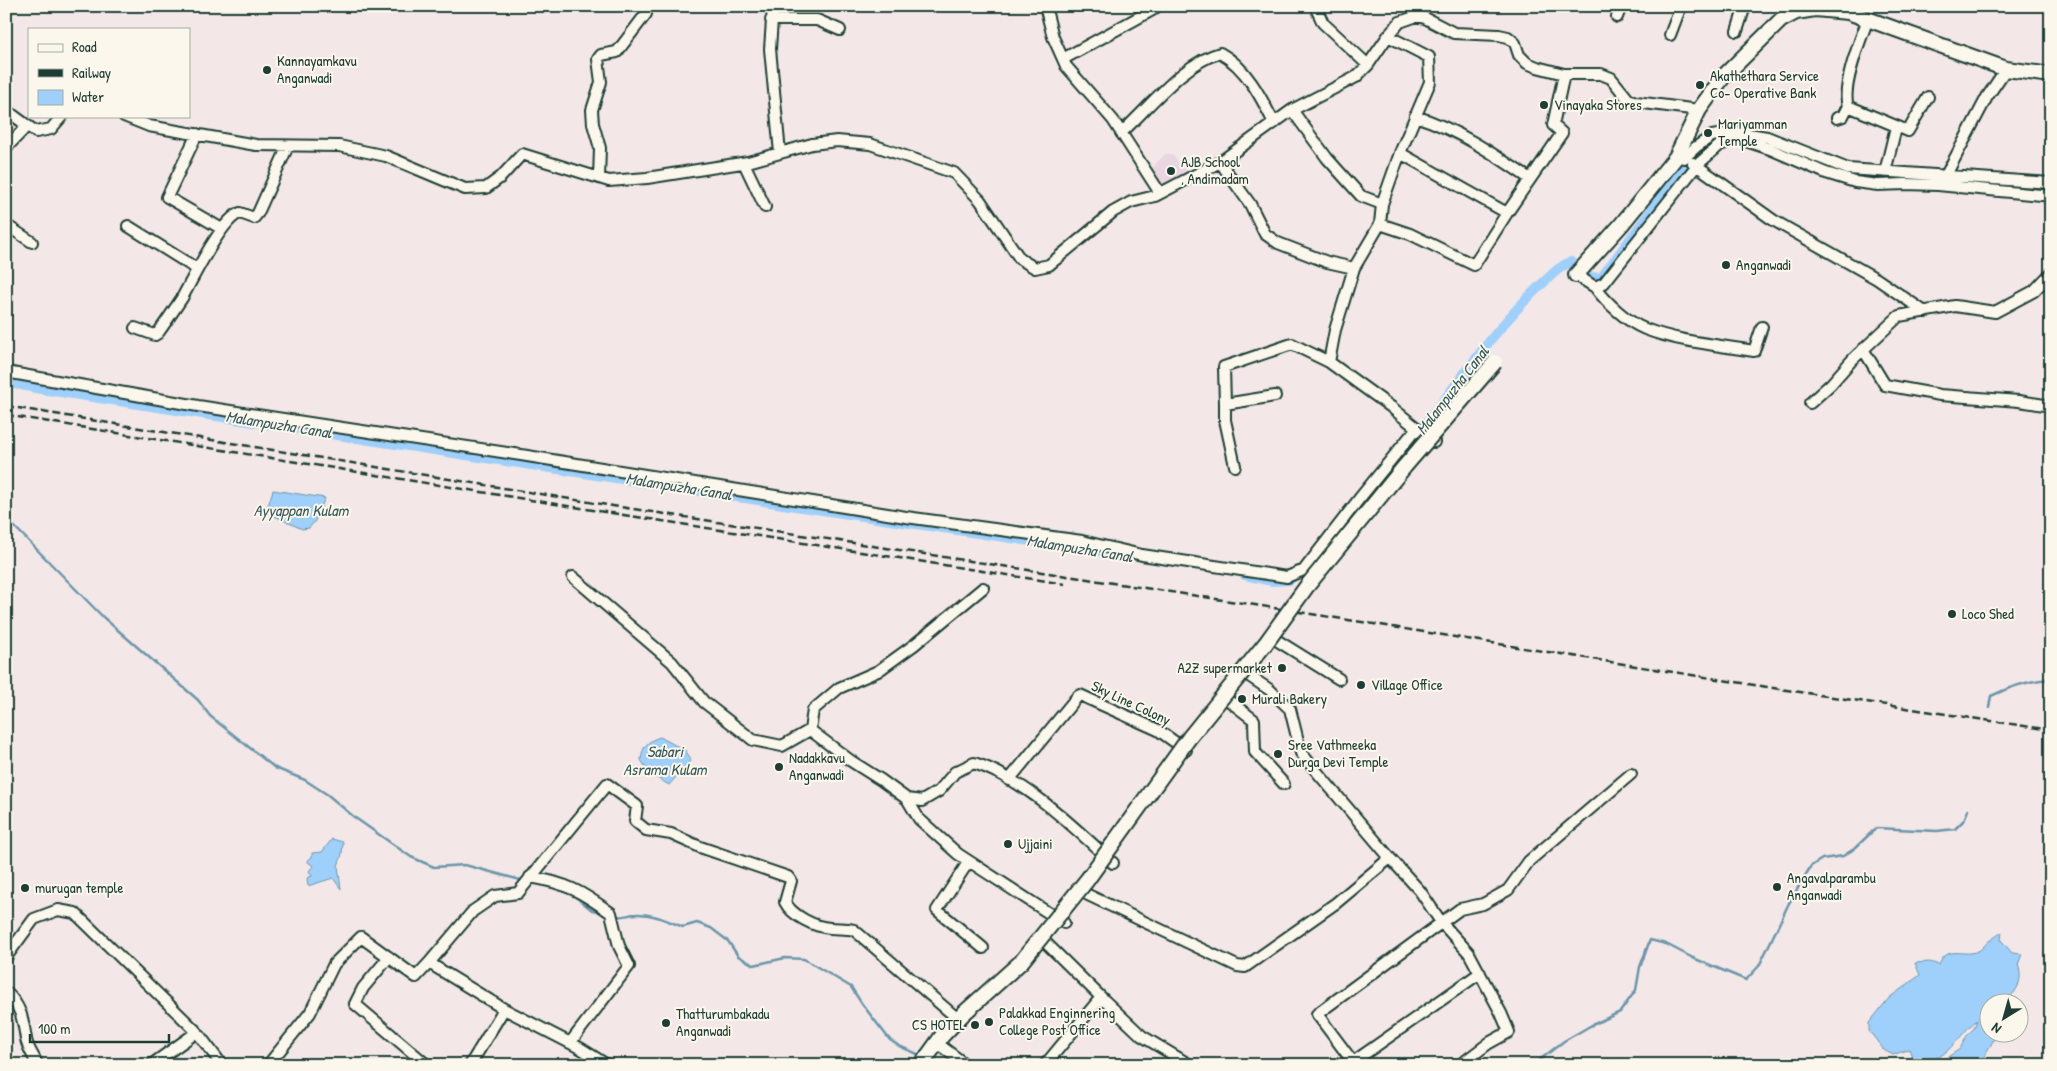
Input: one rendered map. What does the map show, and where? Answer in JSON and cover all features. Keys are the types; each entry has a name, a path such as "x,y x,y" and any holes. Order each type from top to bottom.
{"main road":[{"path":"1581,271 1680,157 1700,110 1723,77 1781,20 1785,9 1796,12 1815,9 1848,12 2006,69 2051,75"},
{"path":"928,1056 958,1019 1021,962 1087,880 1189,738 1266,643 1307,586 1405,466 1495,362"}],"street":[{"path":"773,6 770,49 780,153"},
{"path":"1045,6 1053,38 1066,66 1113,120 1160,194"},
{"path":"1315,6 1323,23 1368,65"},
{"path":"1617,17 1621,6"},
{"path":"1670,35 1681,6"},
{"path":"1736,31 1745,6"},
{"path":"599,178 600,148 593,124 592,110 601,82 598,59 601,55 617,52 648,9"},
{"path":"1063,58 1154,9"},
{"path":"129,118 149,126 256,145 339,146 386,156 465,189 486,188 501,177 522,154 609,181 647,178 744,163 812,144 836,141 870,144 954,174 980,200 1020,259 1035,268 1049,265 1113,212 1131,202 1160,194 1220,162 1292,110 1356,77 1368,65 1400,22 1416,16 1425,18 1454,33 1474,35 1499,34 1508,37 1515,43 1519,55 1528,63 1564,74 1601,74 1611,78 1628,99 1636,102 1700,110"},
{"path":"1868,19 1853,59 1845,98 1848,106 1908,131 1928,97"},
{"path":"771,20 816,20 840,30"},
{"path":"1329,362 1335,330 1354,268 1380,224 1382,204 1400,153 1430,82 1429,57 1388,36"},
{"path":"1121,133 1184,72 1220,53 1230,58 1251,83 1274,123"},
{"path":"1945,186 1946,174 1987,97 2006,69"},
{"path":"1380,224 1410,234 1474,265 1507,213 1562,134 1553,124 1564,74"},
{"path":"1837,118 1843,116 1848,106"},
{"path":"6,110 36,132 51,129 60,118"},
{"path":"1292,110 1327,158 1361,196 1382,204"},
{"path":"1415,116 1432,121 1489,150 1530,179"},
{"path":"6,148 27,126"},
{"path":"1885,172 1896,127"},
{"path":"1680,157 1712,136 1737,132 1767,137 1848,169 1910,174 1946,174 2051,183"},
{"path":"197,134 167,197 222,229"},
{"path":"1595,287 1604,283 1697,165 1720,145 1740,139 1770,149 1826,173 1855,182 1878,185 1945,186 2051,196"},
{"path":"135,328 150,335 158,333 182,297 222,229 235,214 240,213 254,218 258,213 288,146"},
{"path":"1400,153 1507,213"},
{"path":"1680,157 1697,165 1773,220 1877,279 1925,312"},
{"path":"1220,162 1250,204 1265,234 1278,243 1327,262 1354,268"},
{"path":"744,163 765,207"},
{"path":"6,225 32,242"},
{"path":"128,226 198,269"},
{"path":"1581,271 1605,300 1643,328 1693,341 1754,351 1762,327"},
{"path":"1810,403 1831,384 1863,349 1899,316 1954,306 1995,312 2034,291 2051,273"},
{"path":"1235,466 1225,420 1224,367 1292,344 1329,362 1391,407 1418,431 1434,442"},
{"path":"1863,349 1885,385 1940,395 2019,401 2051,406"},
{"path":"6,372 198,406 521,455 906,517 1082,541 1142,555 1286,577 1299,573 1316,556 1359,499 1418,431"},
{"path":"1225,404 1275,396"},
{"path":"1316,556 1334,566"},
{"path":"573,577 672,662 704,702 753,740 782,746 810,730"},
{"path":"810,730 813,710 839,688 878,671 914,645 983,588"},
{"path":"1278,641 1339,679"},
{"path":"1249,676 1270,690 1290,709 1301,753 1390,858 1420,890 1441,922 1469,953 1480,973 1509,1032 1489,1043 1460,1065"},
{"name":"Sky Line Colony","path":"1009,780 1080,695 1158,730 1186,750"},
{"path":"1228,700 1254,720 1255,752 1284,784"},
{"path":"810,730 851,762 881,780 907,799 919,819 958,854 1064,923"},
{"path":"907,799 922,801 939,792 956,772 974,763 991,769 1028,792 1074,827 1113,863"},
{"path":"1480,973 1354,1063 1317,1014 1460,909 1482,904 1508,890 1529,861 1631,774"},
{"path":"268,1065 310,1012 334,964 361,936 416,977 473,911 495,896 518,893 606,784 637,806 635,821 646,830 671,834 788,877 791,881 785,902 792,910 806,920 823,927 844,927 854,930 958,1019"},
{"path":"1088,895 1237,966 1245,967 1336,903 1390,858"},
{"path":"969,861 936,910 983,948"},
{"path":"530,877 564,884 576,889 611,913 616,927 619,946 629,966 570,1043"},
{"path":"6,957 34,919 58,910 75,913 196,1032 222,1065"},
{"path":"1045,942 1104,1002 1142,1036 1190,1065"},
{"path":"389,957 363,988 355,1004 427,1065"},
{"path":"429,963 504,1009 570,1043 604,1064"},
{"path":"6,992 21,1009 26,1040 38,1065"},
{"path":"1046,1065 1098,1001 1104,1002"},
{"path":"470,1065 504,1009"},
{"path":"151,1065 196,1032"},
{"path":"928,1056 966,1065"}],"shaded area":[{"name":"AJB School , Andimadam","path":"1165,154 1171,154 1190,173 1165,189 1152,168"}],"water":[{"name":"Ayyappan Kulam","path":"273,490 325,498 315,521 309,528 302,529 266,512"},
{"name":"Sabari Asrama Kulam","path":"660,737 686,751 691,760 669,785 650,774 641,760 646,745"},
{"path":"332,839 343,842 338,866 341,889 333,878 308,886 307,878 312,876 309,871 313,866 307,861 312,857 312,853 322,852"},
{"path":"2002,932 2001,940 2012,953 2022,954 2018,965 2020,980 2012,994 1980,994 1980,1044 1991,1044 1979,1065 1942,1065 1946,1058 1960,1049 1977,1020 1939,1057 1915,1064 1909,1049 1893,1055 1884,1050 1869,1031 1869,1023 1889,998 1920,975 1915,963 1930,962 1939,965 1942,958 1947,955 1974,952 1980,950"}],"waterway":[{"name":"Malampuzha Canal","path":"1415,437 1492,338 1525,300 1559,268 1571,262 1590,277 1601,278 1688,162 1702,148 1730,137"},
{"name":"Malampuzha Canal","path":"1777,147 1837,171 1868,177 1907,180"},
{"name":"Malampuzha Canal","path":"1952,182 2051,189"},
{"name":"Malampuzha Canal","path":"6,382 802,507 1125,555"},
{"path":"6,518 104,618 198,700 210,716 275,768 305,780 328,795 354,817 411,857 434,867 465,865 524,881"},
{"name":"Malampuzha Canal","path":"1245,575 1272,581 1290,580"},
{"path":"1989,707 1991,696 2028,682 2051,679"},
{"path":"1533,1065 1564,1041 1620,1012 1636,990 1640,967 1650,940 1666,944 1693,958 1746,980 1759,966 1789,903 1811,866 1822,859 1843,856 1854,849 1876,828 1937,831 1955,829 1964,820 1968,810"},
{"path":"532,882 546,885"},
{"path":"572,894 592,910 603,912"},
{"path":"616,916 648,915 683,927 697,923 711,928 728,941 738,956 754,965 785,958 804,959 851,987 890,1040 922,1056"},
{"path":"931,1059 942,1065"}],"railway":[{"path":"6,406 607,505 2051,730"},
{"path":"6,415 1065,584"}],"place":[{"name":"Kannayamkavu Anganwadi","path":"267,70"},
{"name":"Akathethara Service Co- Operative Bank","path":"1700,85"},
{"name":"Vinayaka Stores","path":"1544,105"},
{"name":"Mariyamman Temple","path":"1708,133"},
{"name":"AJB School , Andimadam","path":"1171,171"},
{"name":"Anganwadi","path":"1726,265"},
{"name":"Loco Shed","path":"1952,614"},
{"name":"A2Z supermarket","path":"1282,668"},
{"name":"Village Office","path":"1361,685"},
{"name":"Murali Bakery","path":"1242,699"},
{"name":"Sree Vathmeeka Durga Devi Temple","path":"1278,754"},
{"name":"Nadakkavu Anganwadi","path":"779,767"},
{"name":"Ujjaini","path":"1008,844"},
{"name":"Angavalparambu Anganwadi","path":"1777,887"},
{"name":"murugan temple","path":"25,888"},
{"name":"Palakkad Enginnering College Post Office","path":"989,1022"},
{"name":"Thatturumbakadu Anganwadi","path":"666,1023"},
{"name":"CS HOTEL","path":"975,1025"}]}
